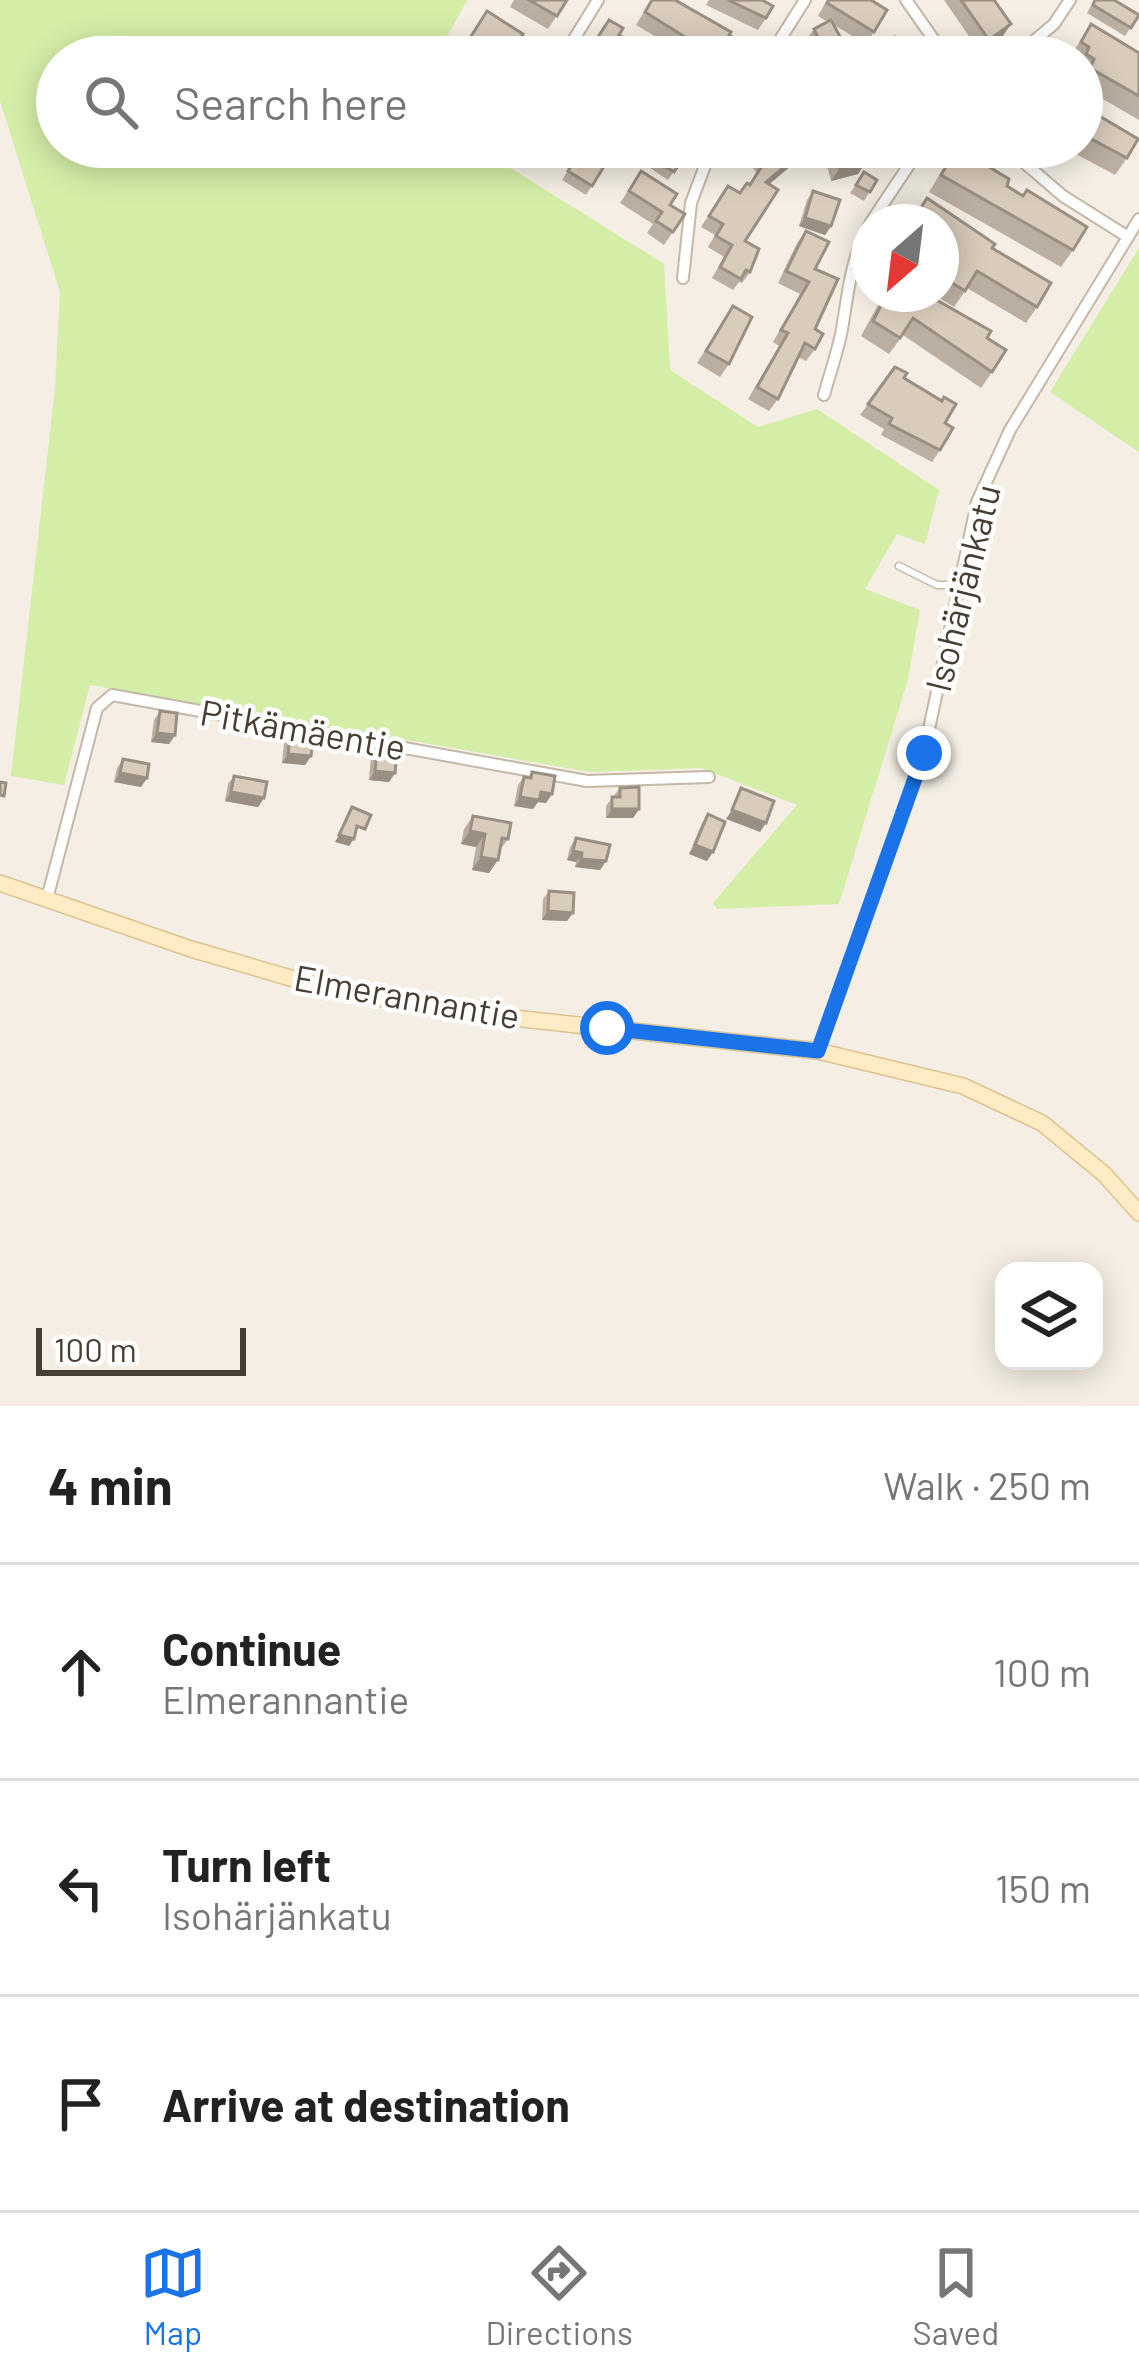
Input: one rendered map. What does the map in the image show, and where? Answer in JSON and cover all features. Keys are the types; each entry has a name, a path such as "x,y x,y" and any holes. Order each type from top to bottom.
{"street":[{"path":"576,36 598,0"},
{"path":"782,36 805,0"},
{"path":"906,0 931,36"},
{"path":"1040,36 1070,0"},
{"path":"683,278 691,203 704,168"},
{"path":"883,204 907,168"},
{"path":"1030,168 1063,196 1128,237"},
{"name":"Isohärjänkatu","path":"818,1051 924,753 977,502 1001,445 1139,219"},
{"path":"824,395 842,332 851,274"},
{"name":"Pitkämäentie","path":"47,899 97,708 112,695 587,782 709,777"},
{"name":"Elmerannantie","path":"0,883 191,949 332,990 477,1014 818,1051 963,1086 1042,1123 1104,1174 1139,1213"}],"lane":[{"path":"899,566 937,586 961,585"}],"green space":[{"path":"0,0 467,0 447,36 36,36 36,168 511,168 664,264 670,370 758,427 817,409 939,490 925,544 897,534 865,589 920,610 908,679 839,904 717,909 713,903 797,805 701,768 590,772 90,685 64,785 11,776 55,388 60,292 0,101"},
{"path":"1139,248 1139,452 1050,392"}],"building":[{"path":"529,0 567,0 557,16"},
{"path":"652,0 675,0 731,36 683,36 645,12"},
{"path":"728,0 762,0 773,6 766,18"},
{"path":"871,0 887,10 874,32 827,3"},
{"path":"961,0 994,0 1011,24 994,36 986,36"},
{"path":"1095,0 1114,0 1139,15 1131,28 1093,5"},
{"path":"487,11 523,34 522,36 471,36"},
{"path":"609,20 623,28 621,36 599,36"},
{"path":"831,20 840,36 817,36 814,29"},
{"path":"1091,24 1139,53 1139,96 1103,75 1103,36 1084,36"},
{"path":"1103,118 1138,139 1127,158 1103,145"},
{"path":"570,168 603,168 592,186"},
{"path":"761,168 783,168 766,182 778,190 745,241 759,249 750,272 746,270 741,279 720,267 732,245 716,236 723,224 709,216 728,186 740,193"},
{"path":"945,168 991,168 1009,179 1007,186 1023,196 1027,190 1087,227 1073,250 941,175"},
{"path":"641,171 677,194 670,205 685,214 673,232 656,221 662,212 629,191"},
{"path":"864,172 877,180 870,192 856,185"},
{"path":"813,191 840,200 831,226 805,218"},
{"path":"959,220 995,244 992,248 1051,283 1037,307 977,271 965,291 959,287"},
{"path":"806,231 829,242 815,269 838,279 815,329 823,334 815,349 805,343 778,399 757,387 788,333 781,330 809,282 786,271"},
{"path":"733,306 752,317 729,364 706,351"},
{"path":"878,312 958,312 991,331 987,338 1006,350 992,372 913,318 900,338 873,321"},
{"path":"895,367 907,373 904,378 956,404 945,423 953,428 940,450 889,424 892,418 868,404"},
{"path":"160,711 177,713 175,735 157,733"},
{"path":"290,735 313,737 311,756 288,754"},
{"path":"377,748 397,749 395,773 375,771"},
{"path":"123,759 149,764 147,778 120,773"},
{"path":"532,772 555,776 552,794 541,792 539,800 520,797 524,777 531,778"},
{"path":"234,776 267,782 264,798 231,792"},
{"path":"639,787 639,809 612,809 612,797 620,797 620,788"},
{"path":"741,788 774,801 766,823 732,810"},
{"path":"352,807 371,815 365,829 357,826 354,839 339,835"},
{"path":"708,814 725,822 713,852 695,845"},
{"path":"473,816 511,823 498,860 481,857 485,834 470,831"},
{"path":"576,838 610,845 606,861 581,859 582,853 573,851"},
{"path":"549,891 574,893 573,913 548,911"}],"route":[{"path":"607,1028 818,1051 924,753"}]}
